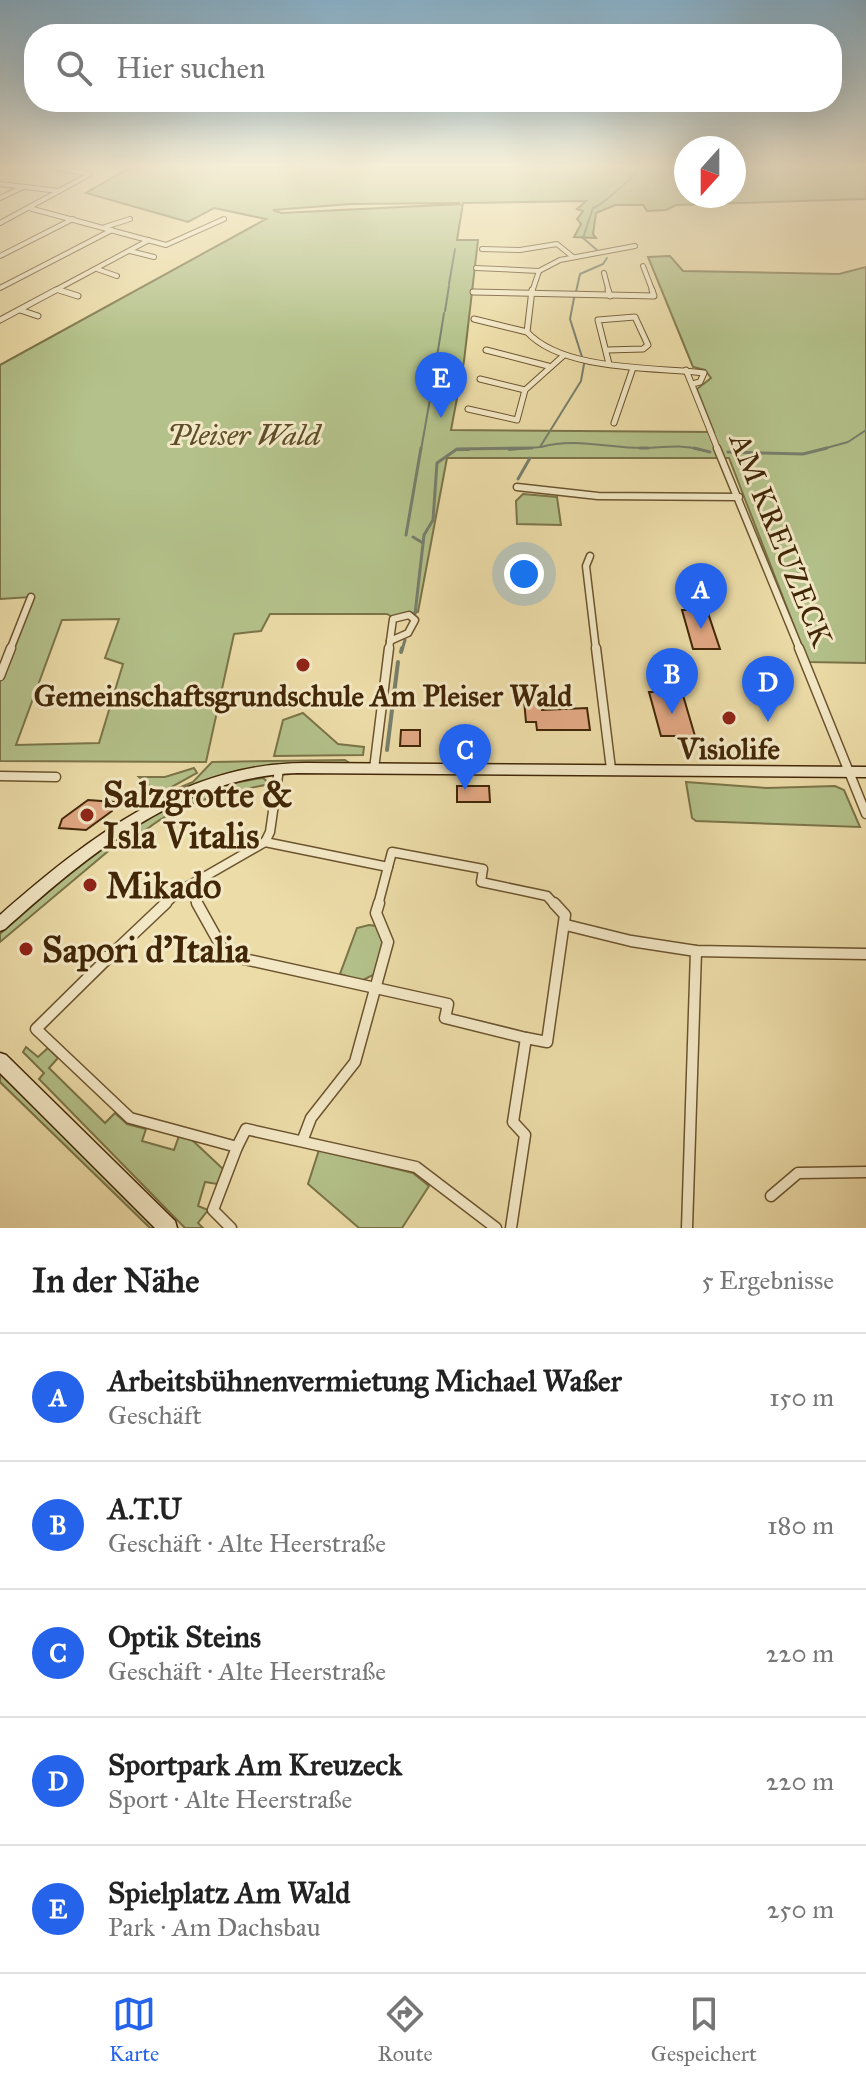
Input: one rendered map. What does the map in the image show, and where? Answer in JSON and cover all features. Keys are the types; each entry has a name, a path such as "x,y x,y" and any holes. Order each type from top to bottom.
{"street":[{"path":"0,256 63,224"},
{"path":"91,224 166,245 212,224"},
{"path":"104,228 115,224"},
{"path":"0,288 112,230"},
{"path":"0,320 149,240"},
{"path":"482,249 520,250 557,244 573,257"},
{"path":"476,268 539,271 573,257 635,246"},
{"path":"130,251 154,257"},
{"path":"473,292 654,296 643,266"},
{"path":"97,269 117,276"},
{"path":"527,332 531,294 539,271"},
{"path":"604,273 610,296"},
{"path":"59,290 78,296"},
{"path":"20,310 38,316"},
{"path":"608,350 643,349 648,345 635,317 598,320 608,350 609,364"},
{"path":"474,319 527,332 540,346 563,356 633,368 704,373 700,382 692,384"},
{"path":"486,350 548,366"},
{"path":"468,409 517,420 525,390 548,366 563,356"},
{"path":"614,423 633,368"},
{"name":"AM KREUZECK","path":"686,370 866,814"},
{"path":"480,379 525,390"},
{"path":"517,487 598,496 739,497"},
{"path":"590,556 586,566 611,769"},
{"path":"0,676 31,597"},
{"path":"374,769 389,642"},
{"path":"0,924 129,820 160,803 214,783 279,769 866,772"},
{"path":"237,1147 130,1118 36,1029 109,957 188,886 265,842 270,832 279,769"},
{"path":"0,776 56,777"},
{"path":"265,842 388,867"},
{"path":"188,886 226,955 376,988 448,1004 445,1018 547,1042 565,915 547,896 481,882 483,869 392,852 376,913 388,942 376,988 355,1062 311,1118 303,1139"},
{"path":"566,925 631,941 696,951 866,954"},
{"path":"687,1228 696,951"},
{"path":"95,957 109,957"},
{"path":"511,1228 525,1135 513,1122 526,1038"},
{"path":"0,1061 168,1228"},
{"path":"231,1228 213,1210 246,1129 303,1139 416,1167 496,1228"},
{"path":"771,1196 798,1173 866,1172"}],"green space":[{"name":"Pleiser Wald","path":"256,224 460,224 457,240 478,240 464,361 451,430 714,432 697,389 711,378 705,370 693,367 648,257 670,256 683,271 839,274 866,267 866,663 808,662 729,458 447,458 418,612 394,618 387,614 270,614 261,631 234,634 206,762 0,761 0,676 30,597 0,599 0,365","holes":["119,619 105,658 123,664 99,743 16,745 62,620"]},
{"name":"Pleiser Wald","path":"581,224 594,224 593,234 596,238 574,237"},
{"path":"523,494 557,497 561,525 517,524 516,501"},
{"path":"303,713 338,744 364,747 363,755 274,756 283,720"},
{"path":"345,760 351,764 259,767 164,794 193,782 212,762"},
{"path":"194,768 197,773 159,794 139,777 165,777"},
{"path":"263,778 270,784 200,801 168,815 139,836 131,832 0,942 0,934 28,907 120,834 188,798"},
{"path":"686,782 767,788 835,786 844,790 860,827 696,821 692,818"},
{"path":"377,926 384,943 375,974 361,981 340,974 357,928"},
{"path":"26,1047 38,1057 48,1048 58,1058 49,1068 105,1123 115,1113 127,1124 146,1129 142,1141 174,1150 179,1136 191,1139 223,1169 217,1184 205,1182 198,1206 208,1210 198,1223 203,1228 185,1228 39,1079 44,1073 23,1052"},
{"path":"0,1074 158,1228 150,1228 0,1082"},
{"path":"319,1150 413,1173 429,1186 402,1228 359,1228 308,1184"}],"building":[{"path":"682,610 707,610 720,649 693,649"},
{"path":"649,692 682,692 695,736 661,736"},
{"path":"524,700 541,700 542,710 587,708 590,730 537,730 536,722 526,722"},
{"path":"401,730 420,730 420,746 400,746"},
{"path":"457,786 489,786 490,802 457,802"},
{"name":"Salzgrotte & Isla Vitalis","path":"88,800 114,802 112,811 86,830 59,828 62,819"}],"waterway":[{"path":"588,224 583,238 597,250"},
{"path":"449,284 455,249"},
{"path":"576,292 580,274 603,264 607,258"},
{"path":"445,311 449,286"},
{"path":"574,298 570,319 582,357"},
{"path":"431,394 444,313"},
{"path":"529,448 540,447 581,381 584,364"},
{"path":"421,450 430,399"},
{"path":"819,450 848,442 866,430"},
{"path":"541,447 580,443 633,448 694,448"},
{"path":"406,535 421,448"},
{"path":"456,450 529,448"},
{"path":"509,450 529,448"},
{"path":"640,448 648,448"},
{"path":"694,448 710,452"},
{"path":"694,448 701,450"},
{"path":"819,450 827,448"},
{"path":"415,614 424,535 433,520 437,463 456,450"},
{"path":"456,450 469,450"},
{"path":"728,452 803,454 819,450"},
{"path":"518,479 530,458"},
{"path":"413,537 423,543"},
{"path":"402,650 405,640"},
{"path":"401,652 402,648"},
{"path":"387,750 398,662"}],"place":[{"name":"Spielplatz Am Wald","path":"441,418"},
{"name":"Arbeitsbühnenvermietung Michael Waßer","path":"701,629"},
{"name":"Gemeinschaftsgrundschule Am Pleiser Wald","path":"303,665"},
{"name":"A.T.U","path":"672,714"},
{"name":"Visiolife","path":"729,718"},
{"name":"Sportpark Am Kreuzeck","path":"768,722"},
{"name":"Optik Steins","path":"465,790"},
{"name":"Salzgrotte & Isla Vitalis","path":"87,815"},
{"name":"Mikado","path":"90,885"},
{"name":"Sapori d'Italia","path":"26,949"}]}
